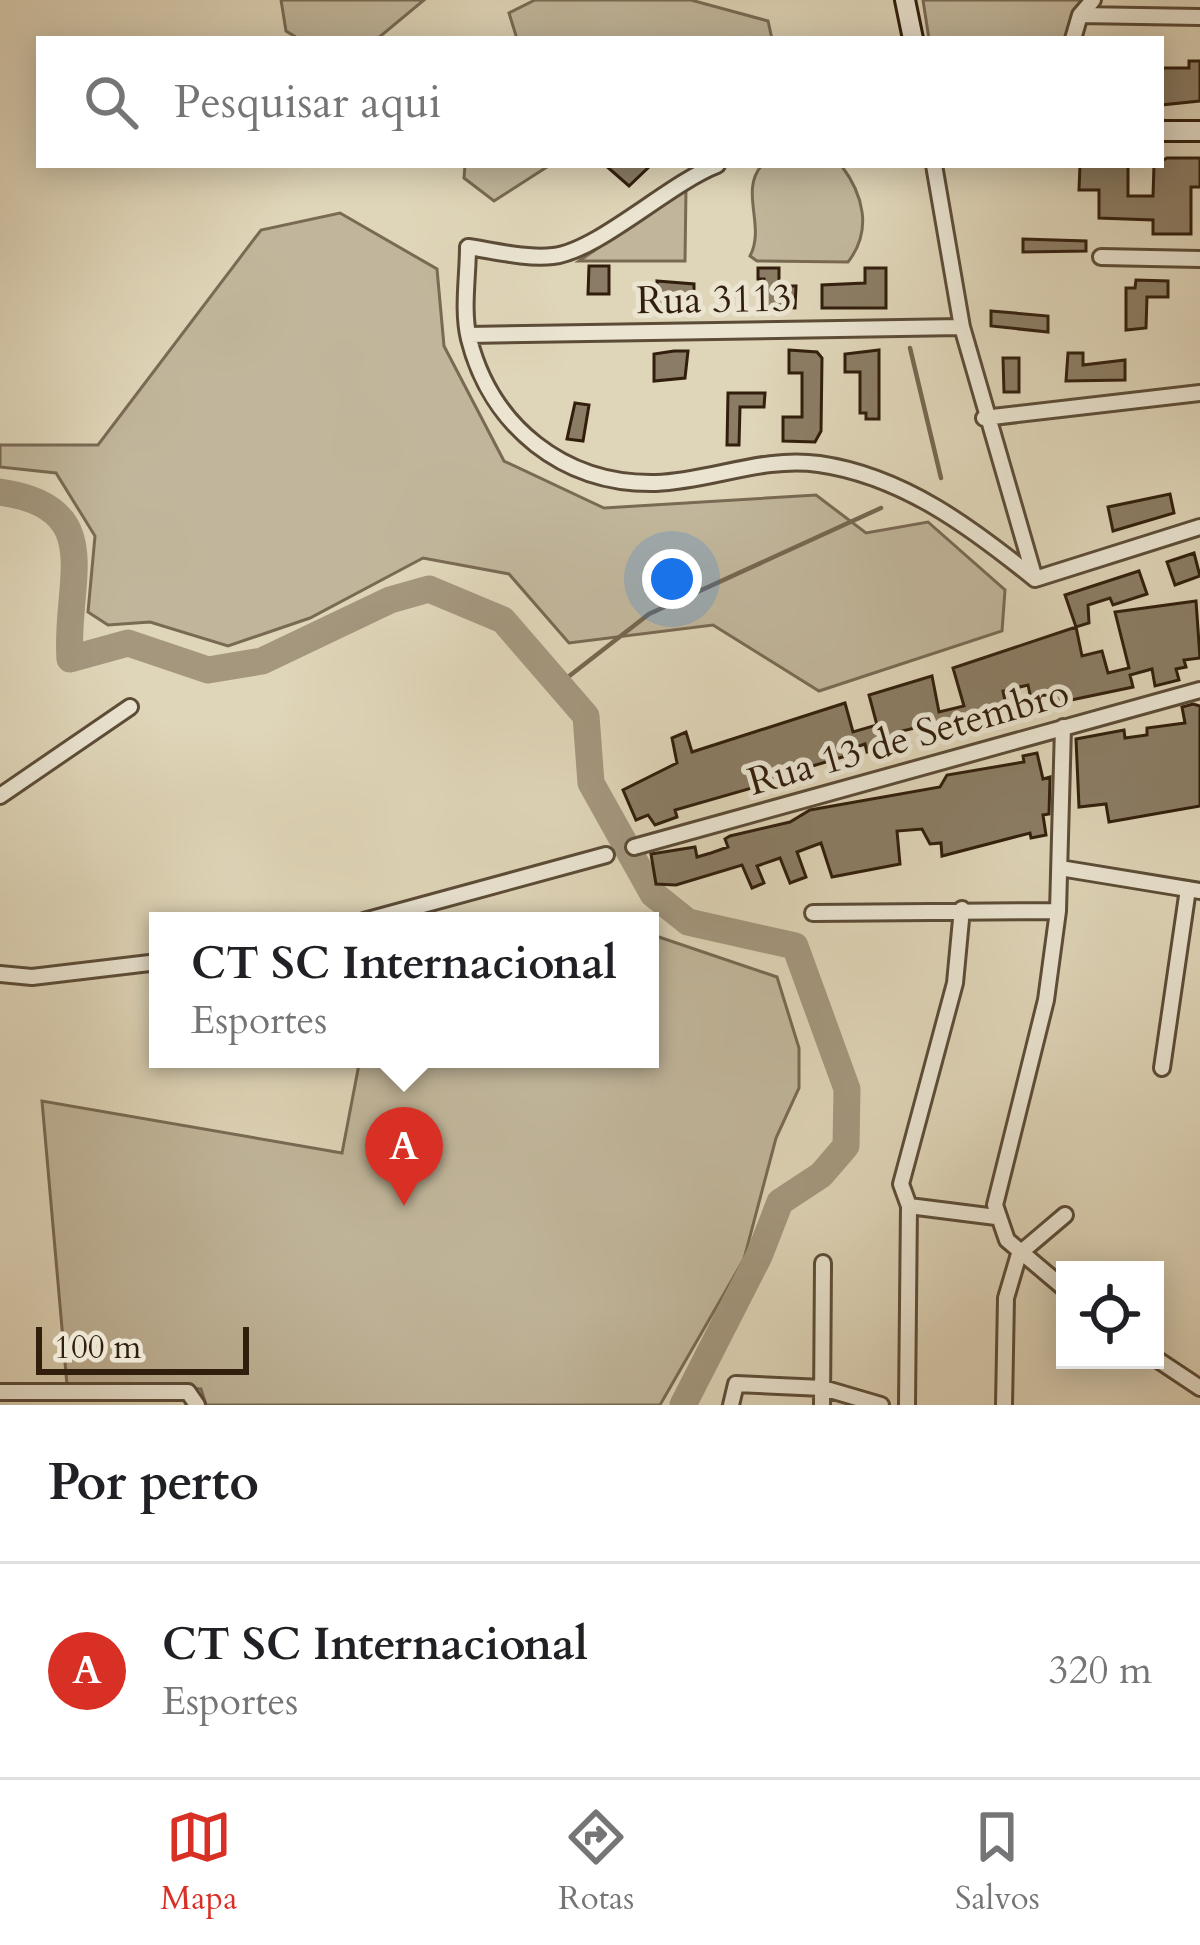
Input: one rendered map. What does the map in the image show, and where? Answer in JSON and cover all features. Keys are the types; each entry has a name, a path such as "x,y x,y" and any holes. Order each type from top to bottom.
{"street":[{"path":"905,0 912,36"},
{"path":"1074,36 1080,15 1093,0"},
{"path":"1080,15 1200,17"},
{"path":"1164,131 1200,131"},
{"path":"709,168 574,251 539,257 468,247 468,335 492,403 516,430 561,461 653,483 720,470 818,464 927,501 1035,579"},
{"path":"935,168 962,327 984,418 1035,579"},
{"path":"1101,257 1200,260"},
{"name":"Rua 3113","path":"468,335 962,327"},
{"path":"984,418 1200,393"},
{"path":"1035,579 1200,527"},
{"name":"Rua 13 de Setembro","path":"634,847 1200,689"},
{"path":"0,796 130,707"},
{"path":"1056,1281 1019,1253 996,1217 997,1191 1046,1000 1058,911 1064,728"},
{"path":"397,912 606,855"},
{"path":"1060,868 1194,890 1162,1068"},
{"path":"907,1405 909,1206 901,1184 955,983 962,910"},
{"path":"813,914 1058,911"},
{"path":"0,974 32,977 149,963"},
{"path":"909,1206 996,1217"},
{"path":"1004,1405 1006,1298 1019,1253 1065,1215"},
{"path":"822,1405 823,1263"},
{"path":"1164,1364 1200,1388"},
{"path":"731,1405 736,1384 823,1388 881,1405"},
{"path":"0,1392 28,1399 195,1399"}],"shaded area":[{"path":"281,0 424,0 381,36 294,36 286,31"},
{"path":"535,0 691,0 768,21 771,36 516,36 509,13"},
{"path":"923,0 1083,0 1067,36 929,36"},
{"path":"465,168 545,168 494,201 464,178"},
{"path":"760,168 843,168 855,188 863,225 848,262 757,261 750,256"},
{"path":"686,188 685,261 579,261"},
{"path":"340,213 437,269 444,346 504,461 604,508 816,495 866,533 928,522 1005,590 1002,631 819,691 713,625 569,643 509,574 423,558 310,618 228,646 150,622 108,625 88,612 95,536 56,473 0,467 0,445 98,445 261,230"},
{"path":"659,937 777,977 799,1048 799,1088 776,1138 744,1259 660,1405 206,1405 201,1389 67,1385 42,1101 342,1153 358,1068 659,1068"}],"building":[{"path":"1189,61 1200,61 1200,101 1164,105 1164,68 1189,68"},
{"path":"1200,158 1200,187 1191,187 1191,234 1153,234 1153,220 1099,218 1099,190 1079,190 1080,168 1128,168 1128,196 1153,196 1154,168 1164,168 1164,160"},
{"path":"608,168 648,168 629,186"},
{"path":"1023,239 1086,241 1086,251 1023,252"},
{"path":"589,266 609,266 609,294 588,294"},
{"path":"758,268 779,268 779,286 796,286 795,308 764,306 764,279 758,279"},
{"path":"865,268 886,268 886,308 822,308 822,285 865,283"},
{"path":"1136,280 1168,281 1168,297 1147,297 1146,328 1126,330 1126,288 1135,288"},
{"path":"657,281 694,284 694,309 657,310"},
{"path":"991,311 1048,316 1048,332 991,326"},
{"path":"789,350 817,352 822,358 821,431 815,442 783,441 783,417 802,417 802,373 789,373"},
{"path":"879,350 879,419 866,419 866,413 860,413 860,372 845,372 845,354"},
{"path":"688,351 685,378 654,381 654,354"},
{"path":"1068,353 1083,353 1083,365 1125,360 1125,380 1066,381"},
{"path":"1003,358 1019,358 1019,392 1004,392"},
{"path":"728,393 765,393 764,407 740,407 739,445 727,445"},
{"path":"575,403 589,405 583,441 567,439"},
{"path":"1170,494 1174,513 1113,531 1108,507"},
{"path":"1194,553 1200,576 1175,585 1167,562"},
{"path":"1139,571 1147,594 1113,605 1110,598 1088,605 1089,623 1076,627 1065,595"},
{"path":"1196,601 1200,658 1184,660 1186,667 1176,669 1179,680 1155,686 1152,669 1130,675 1133,687 1033,708 1028,685 1003,691 1008,715 931,735 927,725 902,731 906,746 867,752 865,744 844,751 846,756 809,767 811,771 675,810 677,817 655,825 648,815 636,820 623,790 677,763 672,738 686,732 692,752 845,703 853,732 877,725 869,695 932,676 939,712 964,706 953,668 1076,627 1082,656 1102,651 1108,673 1129,668 1115,612"},
{"path":"1200,706 1200,806 1109,822 1106,804 1079,807 1076,739 1124,730 1125,738 1147,735 1147,728 1185,723 1182,707"},
{"path":"1037,753 1043,779 1050,777 1049,814 1043,815 1046,835 1031,838 1030,833 942,856 941,843 930,844 922,829 897,831 900,864 832,877 821,843 797,852 806,877 790,883 780,858 757,866 764,883 752,888 742,865 676,885 656,884 651,854 695,847 697,857 728,847 725,839 730,836 790,822 810,810 940,787 947,775 1024,762 1023,756"}],"waterway":[{"path":"910,348 941,478"},
{"path":"0,492 34,500 56,514 68,531 74,553 70,659 128,643 208,670 262,661 390,600 429,589 503,620 586,716 591,783 653,894 688,922 795,946 847,1089 846,1146 821,1175 780,1202 759,1256 683,1405"},
{"path":"559,684 649,614 881,508"}],"place":[{"name":"CT SC Internacional","path":"404,1206"}]}
